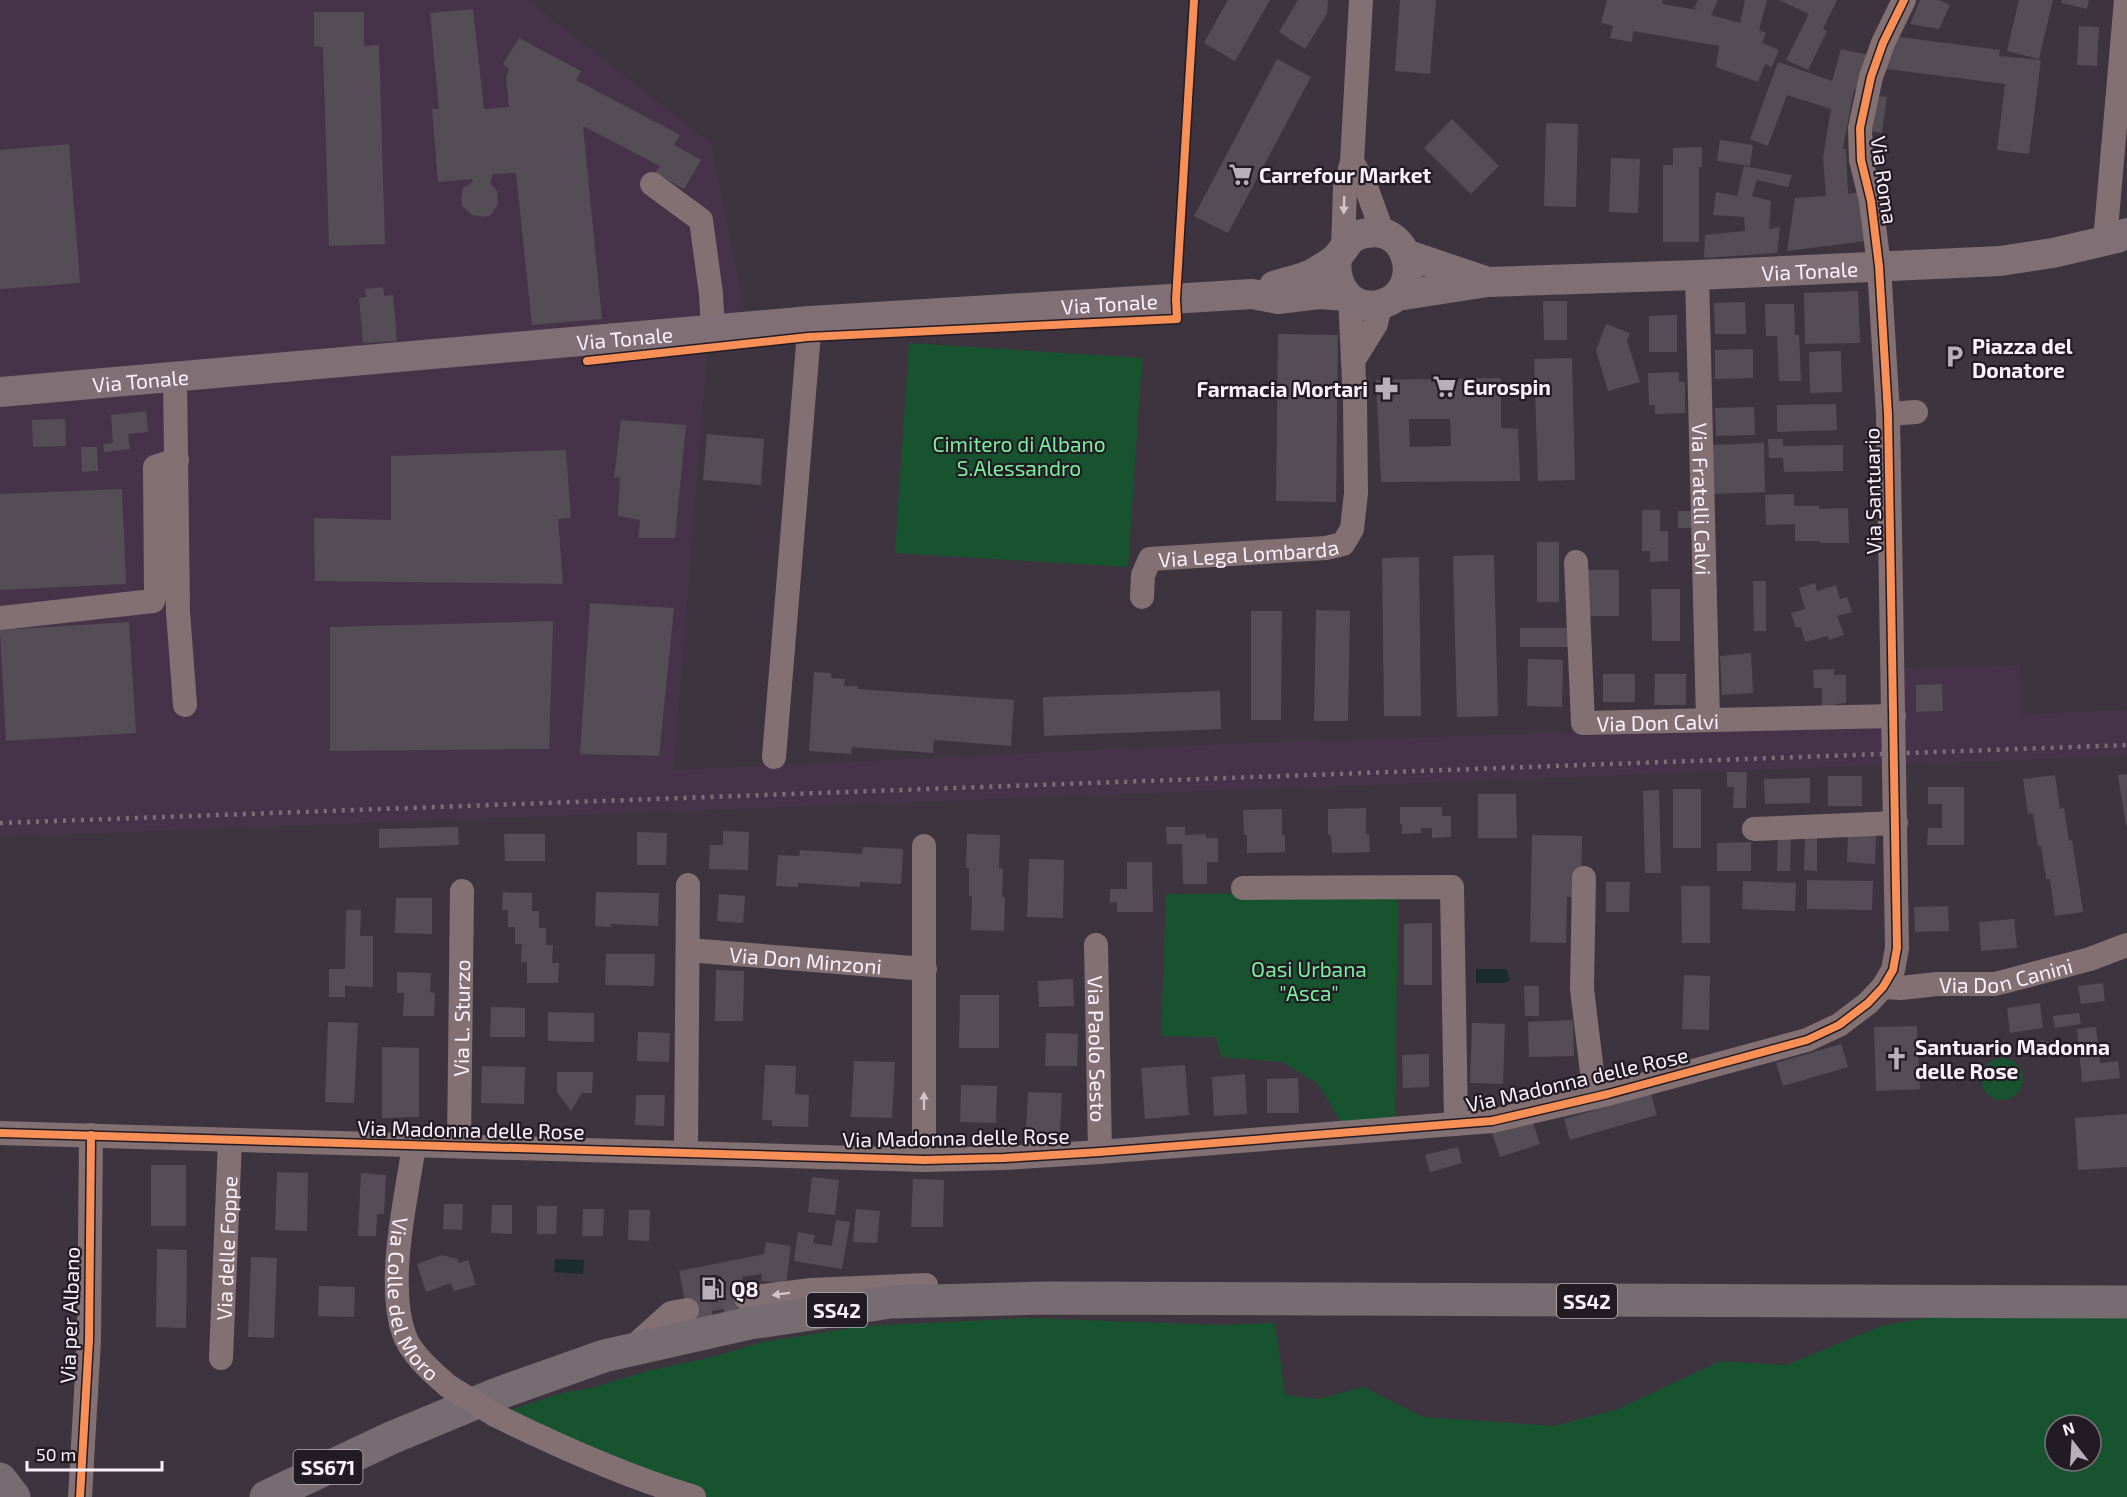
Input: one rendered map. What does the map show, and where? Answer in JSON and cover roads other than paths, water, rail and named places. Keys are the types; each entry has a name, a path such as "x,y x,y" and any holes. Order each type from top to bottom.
{"highway":[{"name":"SS42","path":"289,1497 391,1438 497,1394 604,1356 750,1323 891,1302 1047,1298 2127,1302"},
{"name":"SS671","path":"266,1497 391,1438"},
{"path":"0,1479 14,1497"}],"main road":[{"name":"Via Tonale","path":"1252,294 1314,273 1340,253 1347,242 1368,232 1383,234 1398,243 1405,254 1488,282"},
{"name":"Via Tonale","path":"0,392 810,321 1252,294 1278,299 1319,294 1348,296 1367,305 1488,282 2000,261 2053,253 2116,237"},
{"path":"1340,253 1336,278 1348,296"},
{"path":"1388,300 1405,285 1408,274 1408,261 1405,254"}],"street":[{"path":"1340,253 1345,187 1352,162 1361,0"},
{"path":"2116,237 2126,0"},
{"name":"Via Roma","path":"1879,266 1871,201 1861,160 1860,128 1871,77 1897,3"},
{"path":"1352,162 1365,184 1383,234"},
{"path":"652,184 701,220 711,294 713,330"},
{"name":"Via Santuario","path":"1879,266 1888,414 1897,948 1893,970 1883,987"},
{"name":"Via Fratelli Calvi","path":"1697,275 1708,720"},
{"name":"Via Lega Lombarda","path":"1142,597 1143,575 1150,560 1326,548 1343,544 1352,529 1356,492 1353,361 1348,296"},
{"path":"1353,361 1388,300"},
{"path":"774,757 810,321"},
{"path":"175,377 178,612 185,705"},
{"path":"1888,414 1916,412"},
{"path":"0,618 153,601 156,591 155,467 177,460"},
{"name":"Via Don Calvi","path":"1576,562 1583,723 1894,716"},
{"path":"1754,829 1896,823"},
{"path":"924,846 924,1160"},
{"path":"1584,878 1582,989 1595,1097"},
{"path":"686,1152 688,885"},
{"name":"Via Madonna delle Rose","path":"1243,888 1452,887 1456,1125"},
{"name":"Via L. Sturzo","path":"459,1146 462,891"},
{"name":"Via Paolo Sesto","path":"1096,945 1100,1152"},
{"name":"Via Don Canini","path":"1883,987 1995,984 2090,959 2127,945"},
{"path":"1897,948 1907,963 1936,984"},
{"name":"Via Don Minzoni","path":"688,950 925,969"},
{"name":"Via Madonna delle Rose","path":"0,1133 924,1160 1100,1152 1456,1125 1492,1121 1595,1097 1807,1040 1839,1025 1868,1003 1883,987"},
{"name":"Via per Albano","path":"80,1497 88,1340 91,1135"},
{"name":"Via delle Foppe","path":"221,1358 230,1140"},
{"name":"Via Colle del Moro","path":"414,1146 398,1258 398,1305 404,1336 425,1366 448,1386 495,1415 559,1447 650,1484 694,1497"},
{"path":"746,1298 812,1290 978,1284 1047,1298"},
{"path":"631,1350 671,1313 687,1310"}],"tunnel":[{"path":"687,1310 746,1298"}],"railway":[{"path":"0,823 2127,745"}],"place":[{"name":"Carrefour Market","path":"1241,174"},
{"name":"Piazza del Donatore","path":"1954,357"},
{"name":"Eurospin","path":"1445,386"},
{"name":"Farmacia Mortari","path":"1386,388"},
{"name":"Santuario Madonna delle Rose","path":"1897,1058"},
{"name":"Q8","path":"713,1288"}],"park label":[{"name":"Cimitero di Albano S.Alessandro","path":"1019,455"},
{"name":"Oasi Urbana \"Asca\"","path":"1309,980"}]}
